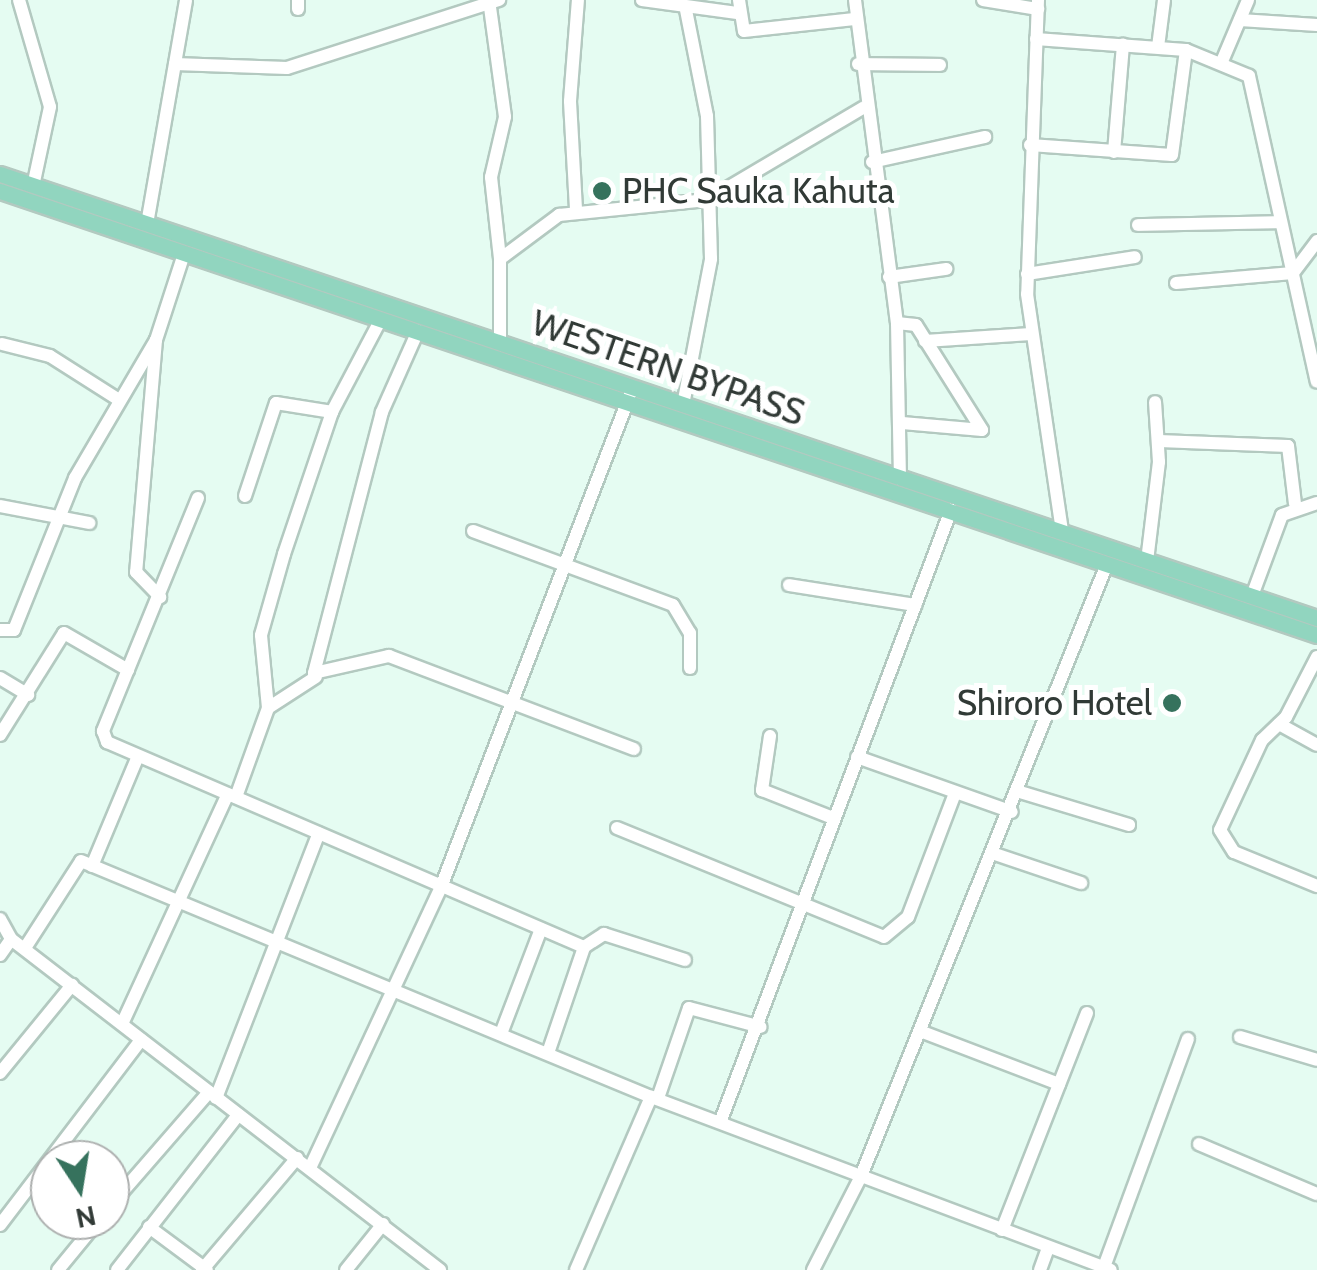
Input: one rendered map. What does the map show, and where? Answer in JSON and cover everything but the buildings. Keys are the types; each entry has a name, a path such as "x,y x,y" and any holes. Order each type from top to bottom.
{"main road":[{"name":"WESTERN BYPASS","path":"0,174 500,343 630,395 951,510 1317,635"},
{"name":"WESTERN BYPASS","path":"0,191 418,332 630,395 683,405 1317,618"}],"street":[{"path":"18,0 50,107 33,186"},
{"path":"147,224 186,0"},
{"path":"576,209 570,101 578,0"},
{"path":"642,0 686,10 738,6 744,31 854,19"},
{"path":"854,0 858,64 896,323 902,423 900,479"},
{"path":"983,0 1038,4 1027,274 1054,511 1062,531"},
{"path":"1158,47 1164,0"},
{"path":"1223,59 1248,0"},
{"path":"174,64 288,68 492,1 505,117 492,177 500,259 500,343"},
{"path":"683,405 711,258 708,116 686,10"},
{"path":"1240,20 1317,25"},
{"path":"1036,39 1186,50 1223,59 1255,87 1317,382"},
{"path":"1114,152 1124,44"},
{"path":"1030,146 1172,155 1186,50"},
{"path":"858,64 940,65"},
{"path":"500,259 576,209 707,200 864,107"},
{"path":"872,162 985,137"},
{"path":"1138,225 1281,222"},
{"path":"1176,283 1294,274 1317,242"},
{"path":"160,597 136,572 156,340 184,254"},
{"path":"1027,274 1136,256"},
{"path":"889,276 946,269"},
{"path":"122,1024 183,904 268,708 262,635 332,412 381,319"},
{"path":"896,323 913,322 982,430 902,423"},
{"path":"316,677 382,412 418,332"},
{"path":"925,340 1031,334"},
{"path":"0,630 14,630 59,520 118,400 156,340"},
{"path":"2,344 50,356 118,400"},
{"path":"310,1168 391,987 441,887 511,696 630,395"},
{"path":"1147,562 1158,441 1155,402"},
{"path":"246,496 276,403 332,412"},
{"path":"1158,441 1284,444 1296,504"},
{"path":"198,498 103,736 138,756 584,947"},
{"path":"1252,596 1282,515 1296,504 1317,504"},
{"path":"0,506 89,523"},
{"path":"721,1120 761,1026 834,818 951,510"},
{"path":"1037,523 1054,511"},
{"path":"473,531 565,562 672,605 690,633 690,668"},
{"path":"813,1270 861,1176 1012,812 1107,564"},
{"path":"789,586 915,605"},
{"path":"0,735 64,633 128,670"},
{"path":"268,708 316,677 389,656 511,696 634,749"},
{"path":"1317,657 1220,830 1234,852 1317,886"},
{"path":"0,678 28,695"},
{"path":"1283,720 1317,745"},
{"path":"770,736 762,790 834,818"},
{"path":"92,866 138,756"},
{"path":"857,757 1012,812"},
{"path":"1020,792 1129,825"},
{"path":"617,828 884,937 901,931 955,793"},
{"path":"130,1184 213,1095 319,833"},
{"path":"995,854 1081,883"},
{"path":"25,948 74,862 92,866 502,1031 654,1098 721,1120 1108,1269 1188,1038"},
{"path":"0,919 12,939 440,1270"},
{"path":"502,1031 541,929"},
{"path":"548,1054 584,947 604,934 686,960"},
{"path":"0,954 12,939"},
{"path":"0,1072 72,985"},
{"path":"576,1270 654,1098 689,1008 761,1026"},
{"path":"1002,1230 1087,1013"},
{"path":"920,1030 1059,1084"},
{"path":"1240,1037 1316,1059"},
{"path":"0,1225 141,1040"},
{"path":"118,1270 238,1115"},
{"path":"1199,1144 1317,1194"},
{"path":"149,1227 204,1269 297,1158"},
{"path":"346,1270 382,1224"},
{"path":"58,1270 83,1240"},
{"path":"1040,1270 1048,1248"}],"place":[{"name":"PHC Sauka Kahuta","path":"602,191"},
{"name":"Shiroro Hotel","path":"1172,703"}]}
